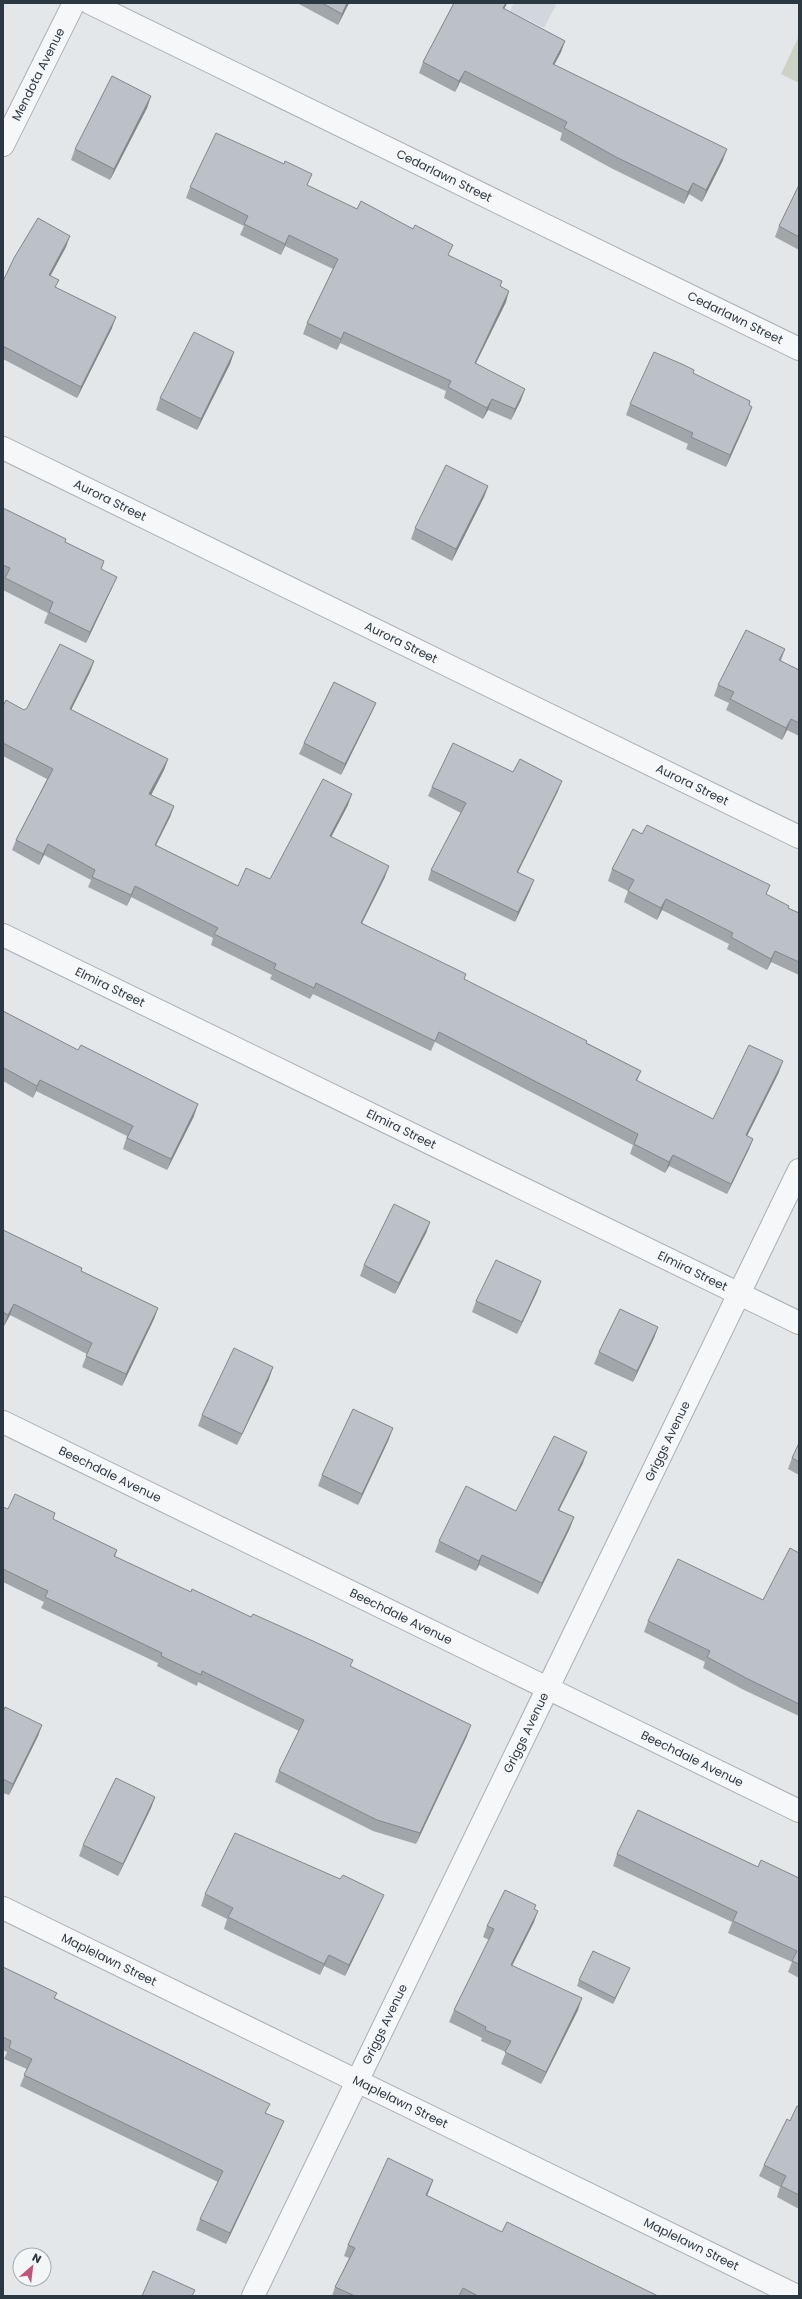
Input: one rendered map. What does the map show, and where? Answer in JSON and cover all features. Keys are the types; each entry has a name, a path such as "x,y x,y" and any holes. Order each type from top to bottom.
{"street":[{"name":"Mendota Avenue","path":"3,145 74,3"},
{"name":"Cedarlawn Street","path":"90,3 799,349"},
{"name":"Aurora Street","path":"3,448 799,837"},
{"name":"Elmira Street","path":"3,935 799,1323"},
{"name":"Griggs Avenue","path":"253,2296 799,1170"},
{"name":"Beechdale Avenue","path":"3,1422 799,1811"},
{"name":"Maplelawn Street","path":"3,1908 796,2296"}],"shaded area":[{"path":"514,3 553,3 556,5 544,28 510,11"},
{"path":"799,36 799,83 781,74"}],"building":[{"path":"322,3 347,3 342,14"},
{"path":"454,3 506,3 503,8 565,41 553,64 727,149 706,190 693,183 688,192 616,157 564,128 567,122 465,71 459,81 423,62"},
{"path":"112,76 151,96 114,169 75,149"},
{"path":"216,133 284,164 285,161 312,174 307,185 357,209 361,201 413,229 415,225 453,245 448,255 502,281 500,286 509,291 475,363 525,389 515,409 492,399 487,408 448,387 451,381 344,332 341,339 307,323 338,259 289,235 285,244 244,224 248,216 190,187"},
{"path":"799,185 799,237 779,226"},
{"path":"38,218 70,236 49,275 59,280 55,287 116,317 81,387 3,346 3,281 14,258"},
{"path":"194,332 234,352 201,419 160,398"},
{"path":"654,352 694,370 693,373 750,401 749,405 752,407 730,455 691,437 693,433 630,404"},
{"path":"446,465 488,486 456,549 415,528"},
{"path":"3,508 66,539 65,542 104,561 101,569 117,577 90,632 49,612 53,602 5,578 10,568 3,565"},
{"path":"746,630 785,649 779,660 799,670 799,723 791,719 786,728 730,699 734,692 718,685"},
{"path":"60,644 94,661 70,709 168,759 149,794 174,806 155,845 238,886 246,868 270,879 323,779 352,794 330,836 389,866 361,923 466,974 464,979 587,1041 586,1043 641,1071 636,1080 713,1119 749,1045 783,1061 746,1135 753,1139 731,1184 673,1155 669,1162 634,1144 638,1134 439,1032 435,1041 316,983 314,988 274,969 276,964 214,934 218,928 135,886 131,895 92,877 95,870 48,844 43,854 16,840 53,769 3,743 3,706 6,700 24,710 27,708"},
{"path":"334,682 376,703 345,764 304,743"},
{"path":"453,743 513,772 520,759 562,781 517,872 534,880 518,912 431,870 466,803 432,787"},
{"path":"647,825 770,885 766,894 799,913 799,962 775,951 771,959 731,937 733,933 666,899 661,908 628,891 634,880 612,869 633,829 642,834"},
{"path":"3,1011 78,1050 81,1045 198,1104 171,1159 127,1138 133,1126 40,1080 37,1086 4,1068 3,1069"},
{"path":"394,1204 430,1222 399,1283 364,1265"},
{"path":"3,1230 82,1268 81,1271 158,1308 126,1374 86,1356 92,1343 14,1304 8,1315 3,1312"},
{"path":"496,1260 541,1281 522,1322 476,1301"},
{"path":"620,1309 658,1327 637,1371 599,1352"},
{"path":"234,1348 273,1367 242,1434 202,1415"},
{"path":"353,1409 393,1428 362,1494 322,1475"},
{"path":"554,1436 587,1452 558,1510 574,1517 542,1583 482,1555 479,1561 439,1541 466,1486 516,1511"},
{"path":"799,1443 799,1462 792,1458"},
{"path":"15,1494 55,1513 53,1519 117,1550 114,1556 191,1592 192,1589 251,1617 253,1614 313,1641 353,1660 350,1666 471,1725 420,1833 377,1820 279,1771 304,1720 202,1671 201,1675 161,1656 162,1653 45,1597 48,1591 3,1569 3,1507 8,1509"},
{"path":"790,1548 799,1553 799,1704 707,1657 710,1651 648,1621 678,1559 763,1600"},
{"path":"5,1707 42,1725 13,1784 3,1779 3,1712"},
{"path":"116,1778 155,1797 123,1864 83,1845"},
{"path":"638,1810 758,1867 761,1860 799,1878 799,1964 792,1961 797,1951 733,1921 737,1912 617,1854"},
{"path":"235,1833 340,1879 343,1875 384,1895 349,1965 329,1955 324,1964 280,1943 228,1917 233,1908 205,1894"},
{"path":"505,1890 536,1905 534,1909 538,1911 511,1965 582,1998 546,2072 505,2052 511,2041 485,2030 486,2027 454,2010 494,1929 487,1926"},
{"path":"593,1951 630,1968 615,1998 579,1980"},
{"path":"3,1967 57,1993 54,1998 270,2104 265,2113 284,2121 230,2233 200,2219 223,2171 24,2075 32,2059 9,2048 11,2041 3,2037"},
{"path":"797,2106 799,2107 799,2195 781,2186 786,2176 764,2165 787,2119 790,2121"},
{"path":"388,2158 433,2180 426,2195 502,2232 507,2222 658,2296 478,2296 463,2288 459,2296 355,2296 335,2287 355,2248 348,2245"},
{"path":"153,2271 195,2290 192,2296 142,2296"}]}
